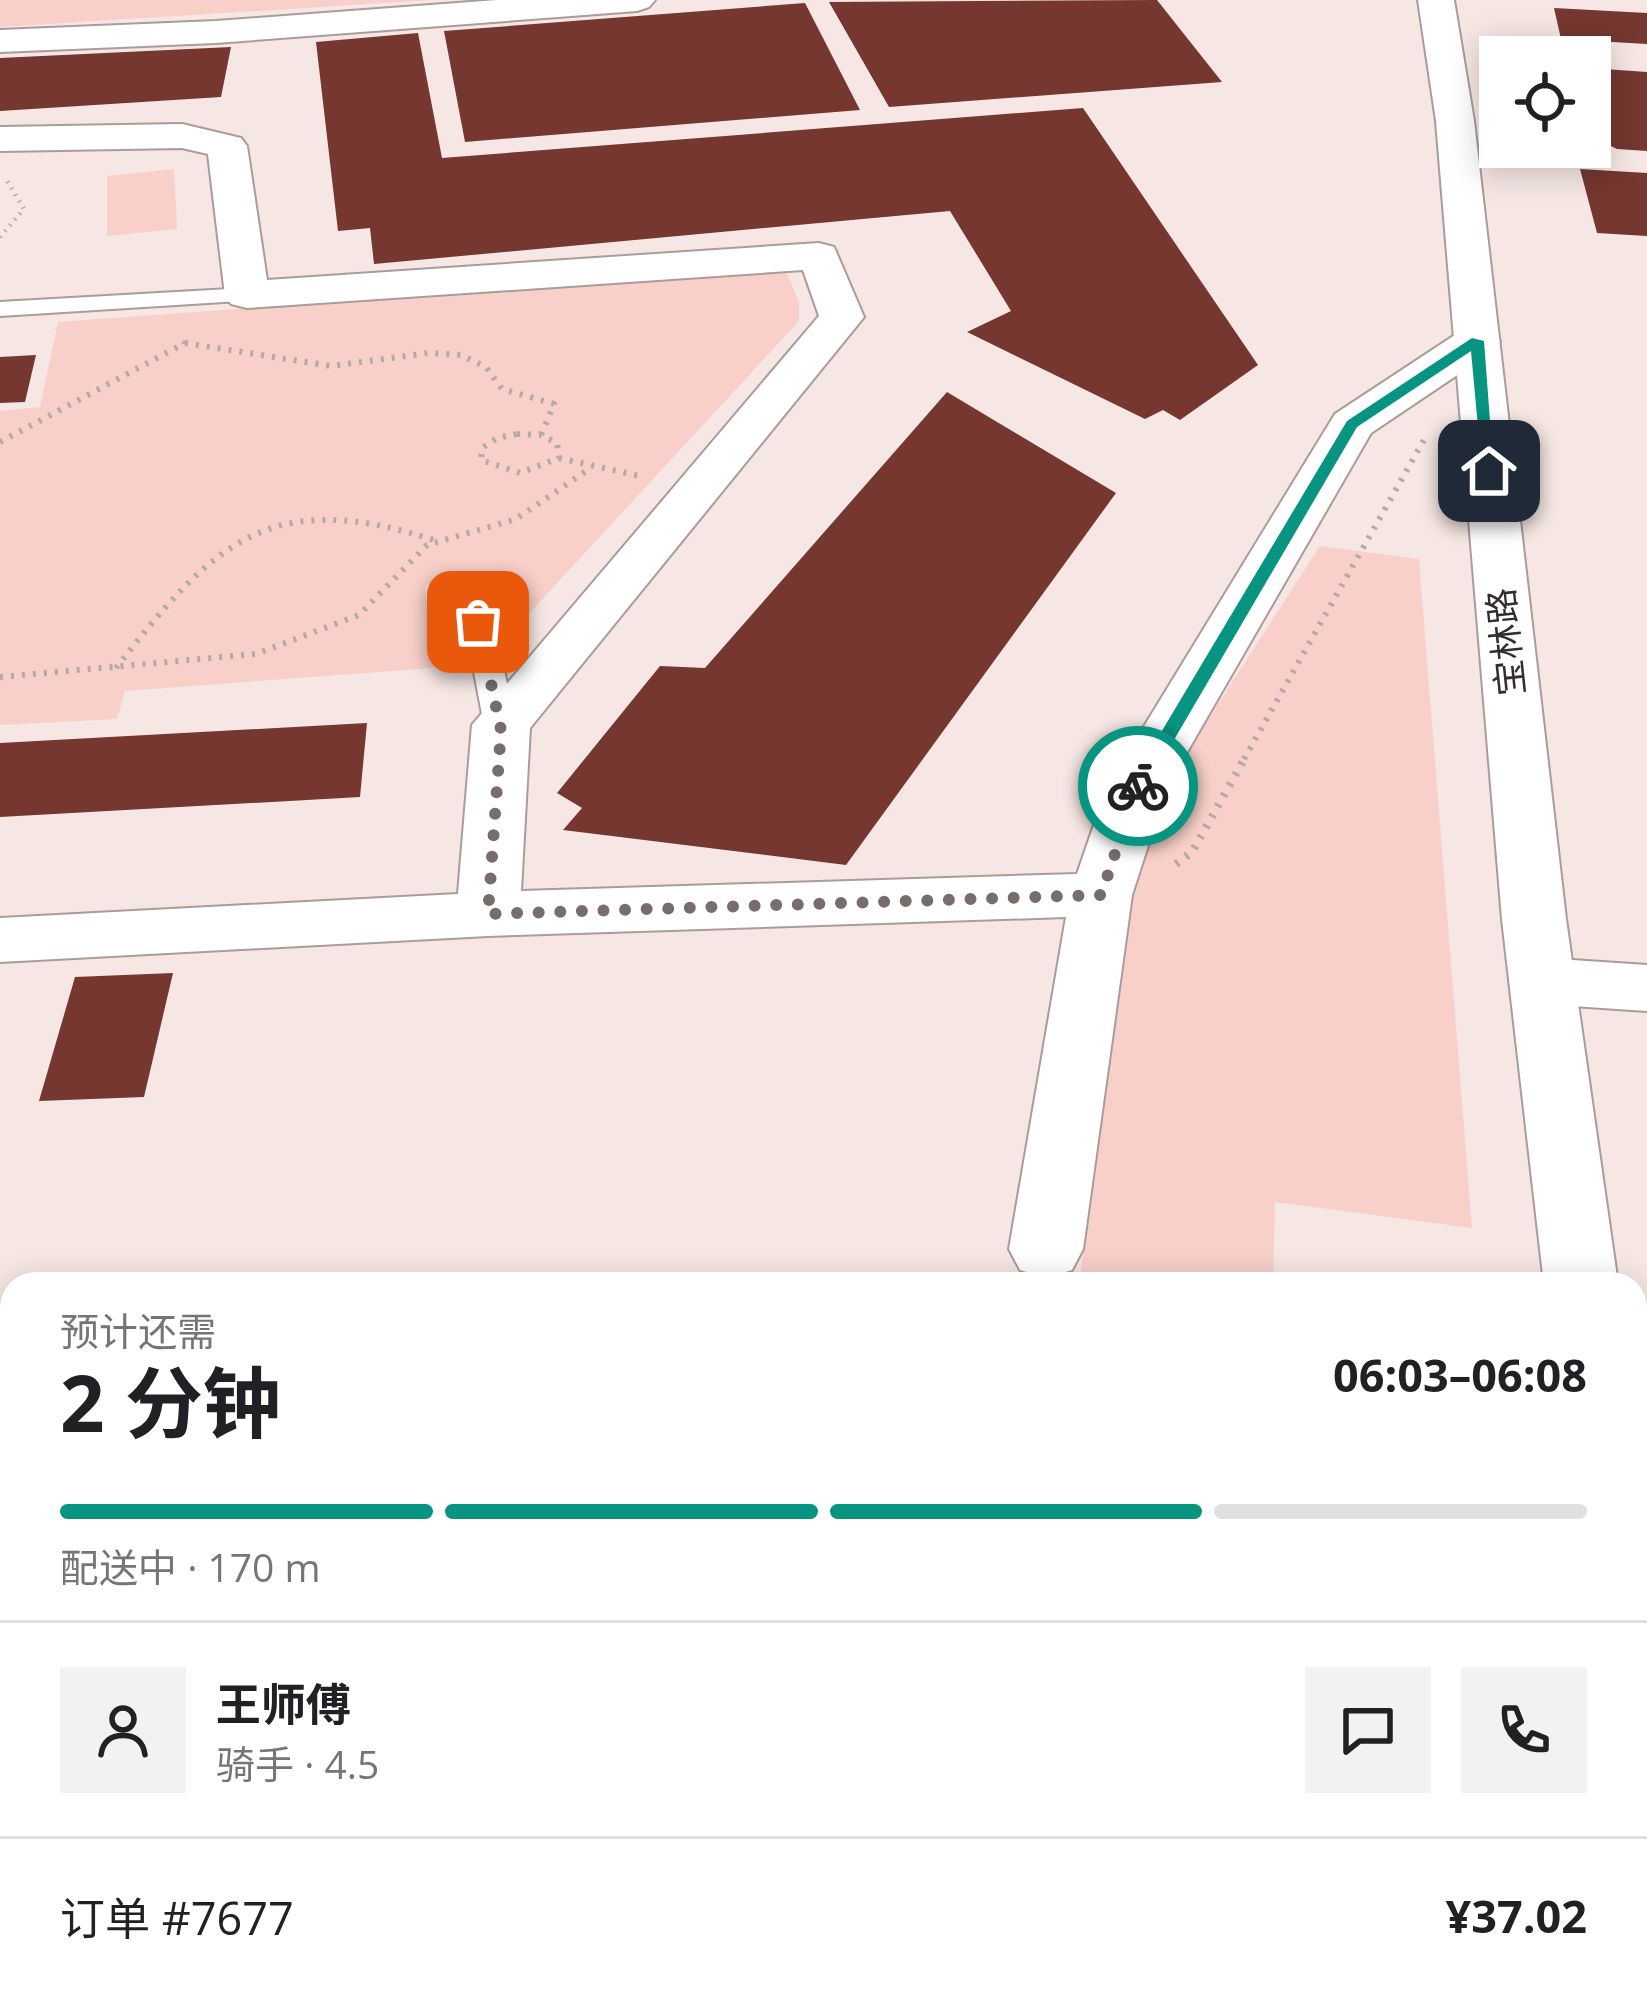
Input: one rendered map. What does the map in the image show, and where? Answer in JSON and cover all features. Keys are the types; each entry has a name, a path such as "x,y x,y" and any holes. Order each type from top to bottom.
{"street":[{"path":"0,41 216,32 637,0"},
{"name":"宝林路","path":"1436,0 1455,122 1542,981 1580,1272"},
{"path":"7,139 182,136 227,146 247,295 819,256 842,316 580,625 501,730 488,914"},
{"path":"1046,1249 1101,895 1138,787 1352,424 1479,368"},
{"path":"0,940 488,914 1101,895"},
{"path":"1542,981 1647,988"}],"lane":[{"path":"0,309 247,295"},
{"path":"471,583 501,730"}],"path":[{"path":"0,237 24,209 2,169 7,139"},
{"path":"168,299 185,343"},
{"path":"0,442 185,343 224,343 295,362 334,366 460,355 488,365 502,389 554,404 541,436"},
{"path":"1101,895 1157,878 1192,852 1432,426 1479,368"},
{"path":"541,436 557,443 559,458 543,470 516,473 496,471 481,460 482,448 497,438 541,436"},
{"path":"559,458 699,488"},
{"path":"0,677 256,654 359,615 427,545 516,519 592,467"},
{"path":"116,668 210,560 233,542 316,522 407,530 438,542"}],"shaded area":[{"path":"0,0 433,0 0,27"},
{"path":"174,169 177,229 107,236 107,176"},
{"path":"785,269 799,302 799,321 510,634 502,577 425,585 433,668 125,691 117,719 0,725 0,411 40,407 58,322"},
{"path":"1320,546 1419,559 1472,1228 1275,1202 1273,1272 1081,1272 1134,861 1178,766"}],"building":[{"path":"1157,0 1222,82 889,107 829,2"},
{"path":"805,3 860,110 465,142 444,31"},
{"path":"1554,8 1647,13 1647,44 1611,42 1611,36 1560,36"},
{"path":"418,33 442,158 1083,108 1258,365 1180,420 1163,410 1145,419 967,332 1011,311 950,211 374,264 370,228 338,231 316,42"},
{"path":"231,47 221,97 0,111 0,58"},
{"path":"1611,69 1647,72 1647,151 1611,146"},
{"path":"1580,169 1647,173 1647,236 1597,233"},
{"path":"36,355 25,402 0,403 0,357"},
{"path":"947,392 1116,493 846,865 563,830 582,808 557,793 660,666 705,668"},
{"path":"367,723 360,797 0,817 0,743"},
{"path":"173,973 144,1097 39,1101 75,977"}],"way so far":[{"path":"478,622 501,730 488,914 1101,895 1138,786"}],"route":[{"path":"1138,786 1352,424 1477,341 1489,471"}]}
